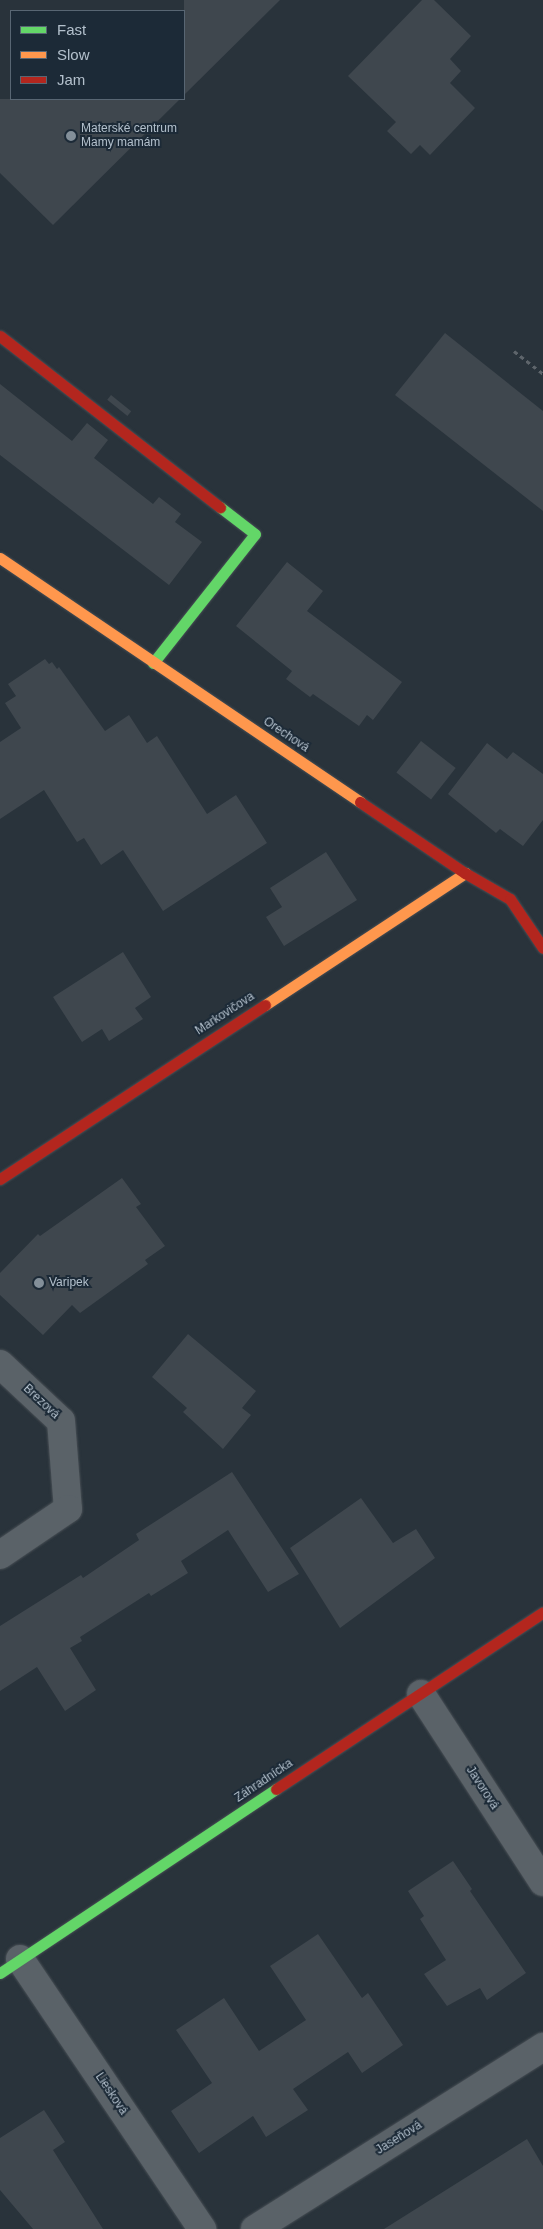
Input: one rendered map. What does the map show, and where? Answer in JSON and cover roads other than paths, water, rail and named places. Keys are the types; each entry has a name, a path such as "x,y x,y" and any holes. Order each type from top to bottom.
{"street":[{"path":"0,336 255,534 153,662"},
{"name":"Orechová","path":"0,558 465,873 510,899 543,948"},
{"name":"Markovičova","path":"0,1179 465,873"},
{"name":"Brezová","path":"0,1364 61,1421 68,1509 0,1555"},
{"name":"Záhradnícka","path":"10,1966 543,1612"},
{"name":"Javorová","path":"421,1694 543,1882"},
{"name":"Liesková","path":"10,1966 202,2229"},
{"name":"Jaseňová","path":"255,2229 543,2047"}],"place":[{"name":"Materské centrum Mamy mamám","path":"71,136"},
{"name":"Varipek","path":"39,1283"}]}
